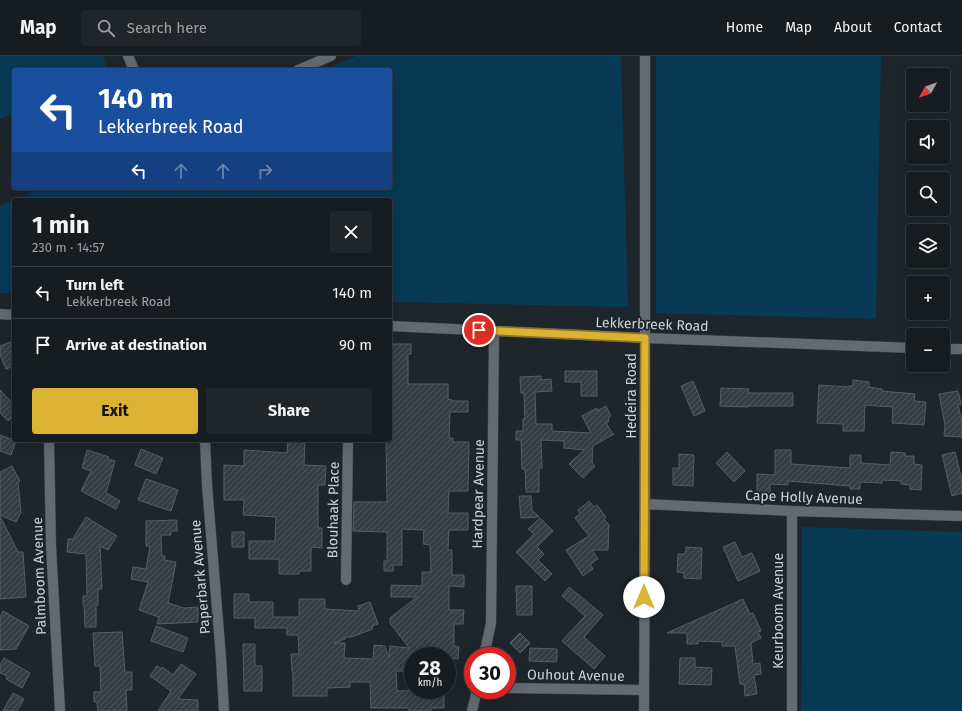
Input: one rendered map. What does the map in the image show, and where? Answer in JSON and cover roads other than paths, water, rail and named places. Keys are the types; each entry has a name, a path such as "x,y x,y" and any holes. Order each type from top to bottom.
{"street":[{"path":"128,56 133,68"},
{"path":"303,68 331,56"},
{"name":"Hedeira Road","path":"644,711 645,56"},
{"path":"0,314 12,315"},
{"name":"Lekkerbreek Road","path":"392,326 645,338 906,348"},
{"name":"Hardpear Avenue","path":"486,647 491,623 494,331"},
{"path":"950,349 962,349"},
{"name":"Palmboom Avenue","path":"49,442 52,546 60,711"},
{"name":"Paperbark Avenue","path":"205,442 224,711"},
{"name":"Blouhaak Place","path":"346,580 348,442"},
{"name":"Cape Holly Avenue","path":"645,504 792,511 962,516"},
{"name":"Keurboom Avenue","path":"792,511 792,711"},
{"name":"Ouhout Avenue","path":"516,688 644,690"},
{"path":"472,711 475,699"}]}
